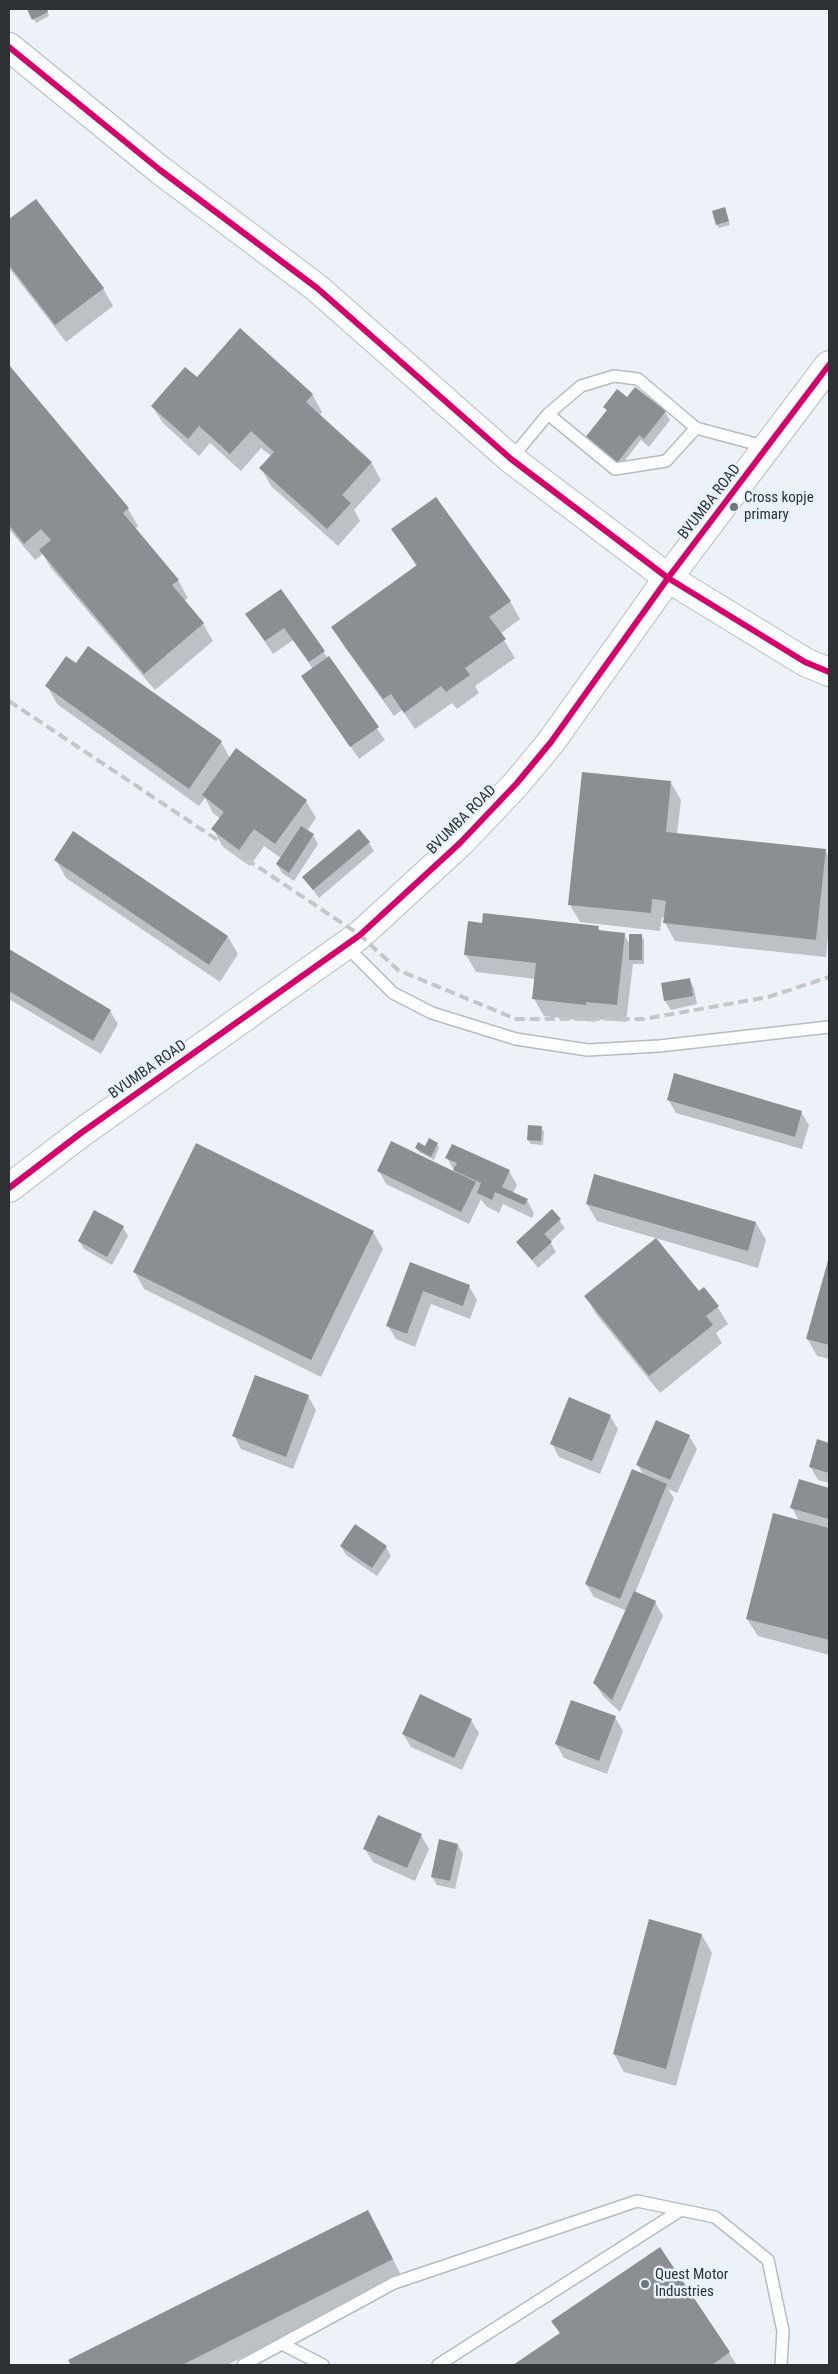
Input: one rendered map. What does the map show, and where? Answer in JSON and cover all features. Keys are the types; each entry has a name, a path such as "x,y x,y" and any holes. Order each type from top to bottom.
{"street":[{"path":"9,47 160,170 316,288 511,460 668,578 805,662 829,672"},
{"name":"BVUMBA ROAD","path":"9,1188 81,1133 360,935 460,843 517,783 551,742 668,578 829,365"}],"lane":[{"path":"511,460 548,414 582,386 614,376 638,380 696,428 768,447"},
{"path":"548,414 615,469 666,461 696,428"},
{"path":"345,945 393,993 432,1013 516,1039 588,1050 659,1046 829,1026"},
{"path":"243,2365 394,2283 637,2201 715,2217 768,2260 783,2331 780,2365"},
{"path":"438,2365 681,2210"},
{"path":"282,2344 323,2365"}],"building":[{"path":"27,9 47,9 48,12 32,20"},
{"path":"36,199 104,288 55,325 9,265 9,219"},
{"path":"725,207 729,221 716,225 712,211"},
{"path":"240,328 313,394 306,402 372,462 342,495 351,503 327,529 259,468 274,452 251,431 230,454 199,426 188,439 151,406 185,367 197,377"},
{"path":"9,365 129,508 123,513 179,580 172,585 204,623 144,674 39,550 51,540 41,529 24,544 9,525"},
{"path":"635,387 666,411 644,439 639,435 616,464 584,439 607,410 603,407 617,389 627,397"},
{"path":"436,497 511,601 489,617 506,639 465,668 470,675 446,692 441,686 404,713 391,694 383,699 331,627 417,565 391,529"},
{"path":"281,589 325,651 309,662 284,628 265,641 245,614"},
{"path":"88,646 222,741 189,789 45,686 66,656 76,663"},
{"path":"329,656 379,727 350,747 301,676"},
{"path":"236,748 307,800 275,844 254,829 239,850 211,829 224,812 202,795"},
{"path":"582,772 671,781 666,832 826,849 816,940 663,923 666,901 652,899 651,913 568,905"},
{"path":"301,826 314,834 289,873 276,864"},
{"path":"359,829 370,842 313,890 302,877"},
{"path":"73,831 228,936 209,965 54,860"},
{"path":"483,913 599,926 598,930 625,933 617,1005 586,1002 586,1005 532,999 536,963 464,955 468,921 482,923"},
{"path":"629,934 642,934 642,960 629,960"},
{"path":"9,949 111,1010 93,1041 9,991"},
{"path":"690,978 693,996 664,1001 661,983"},
{"path":"674,1073 802,1111 795,1137 667,1100"},
{"path":"528,1125 542,1126 541,1141 527,1140"},
{"path":"429,1138 438,1143 431,1157 415,1148 418,1142 425,1146"},
{"path":"391,1141 476,1182 461,1212 377,1171"},
{"path":"196,1143 374,1231 311,1360 133,1272"},
{"path":"452,1144 510,1170 502,1187 528,1199 524,1205 495,1192 492,1200 477,1193 481,1183 453,1170 457,1163 445,1158"},
{"path":"594,1174 756,1222 748,1251 586,1204"},
{"path":"552,1209 561,1219 544,1234 552,1242 532,1260 516,1242"},
{"path":"94,1210 124,1226 107,1257 78,1241"},
{"path":"656,1238 699,1291 704,1287 719,1306 706,1316 713,1325 649,1376 584,1296"},
{"path":"829,1257 829,1345 806,1339"},
{"path":"410,1262 470,1285 463,1306 423,1291 407,1334 386,1326"},
{"path":"255,1375 309,1395 286,1457 232,1436"},
{"path":"569,1397 611,1415 592,1461 550,1444"},
{"path":"656,1420 690,1435 670,1480 636,1465"},
{"path":"817,1439 829,1443 829,1473 809,1467"},
{"path":"632,1469 667,1484 620,1599 585,1584"},
{"path":"799,1479 829,1488 829,1519 790,1508"},
{"path":"773,1513 829,1528 829,1640 746,1619"},
{"path":"355,1524 387,1546 372,1568 340,1546"},
{"path":"634,1591 656,1601 612,1700 593,1683"},
{"path":"420,1694 472,1719 454,1758 402,1734"},
{"path":"571,1700 616,1716 599,1761 555,1744"},
{"path":"378,1815 422,1834 407,1868 363,1849"},
{"path":"439,1839 458,1844 450,1881 431,1877"},
{"path":"649,1919 702,1934 666,2069 613,2054"},
{"path":"368,2210 393,2259 182,2365 71,2365 68,2360"},
{"name":"Quest Motor Industries","path":"660,2247 730,2352 712,2365 513,2365 560,2333 551,2321"}],"railway":[{"path":"9,701 360,935 398,970 516,1019 644,1019 768,997 829,977"}],"cycle path":[{"path":"9,47 160,170 317,288 511,459 668,578 805,662 829,672"},
{"path":"9,1188 81,1133 360,935 460,843 517,783 551,742 668,578 829,365"}],"place":[{"name":"Cross kopje primary","path":"734,507"},
{"name":"Quest Motor Industries","path":"645,2284"}]}
